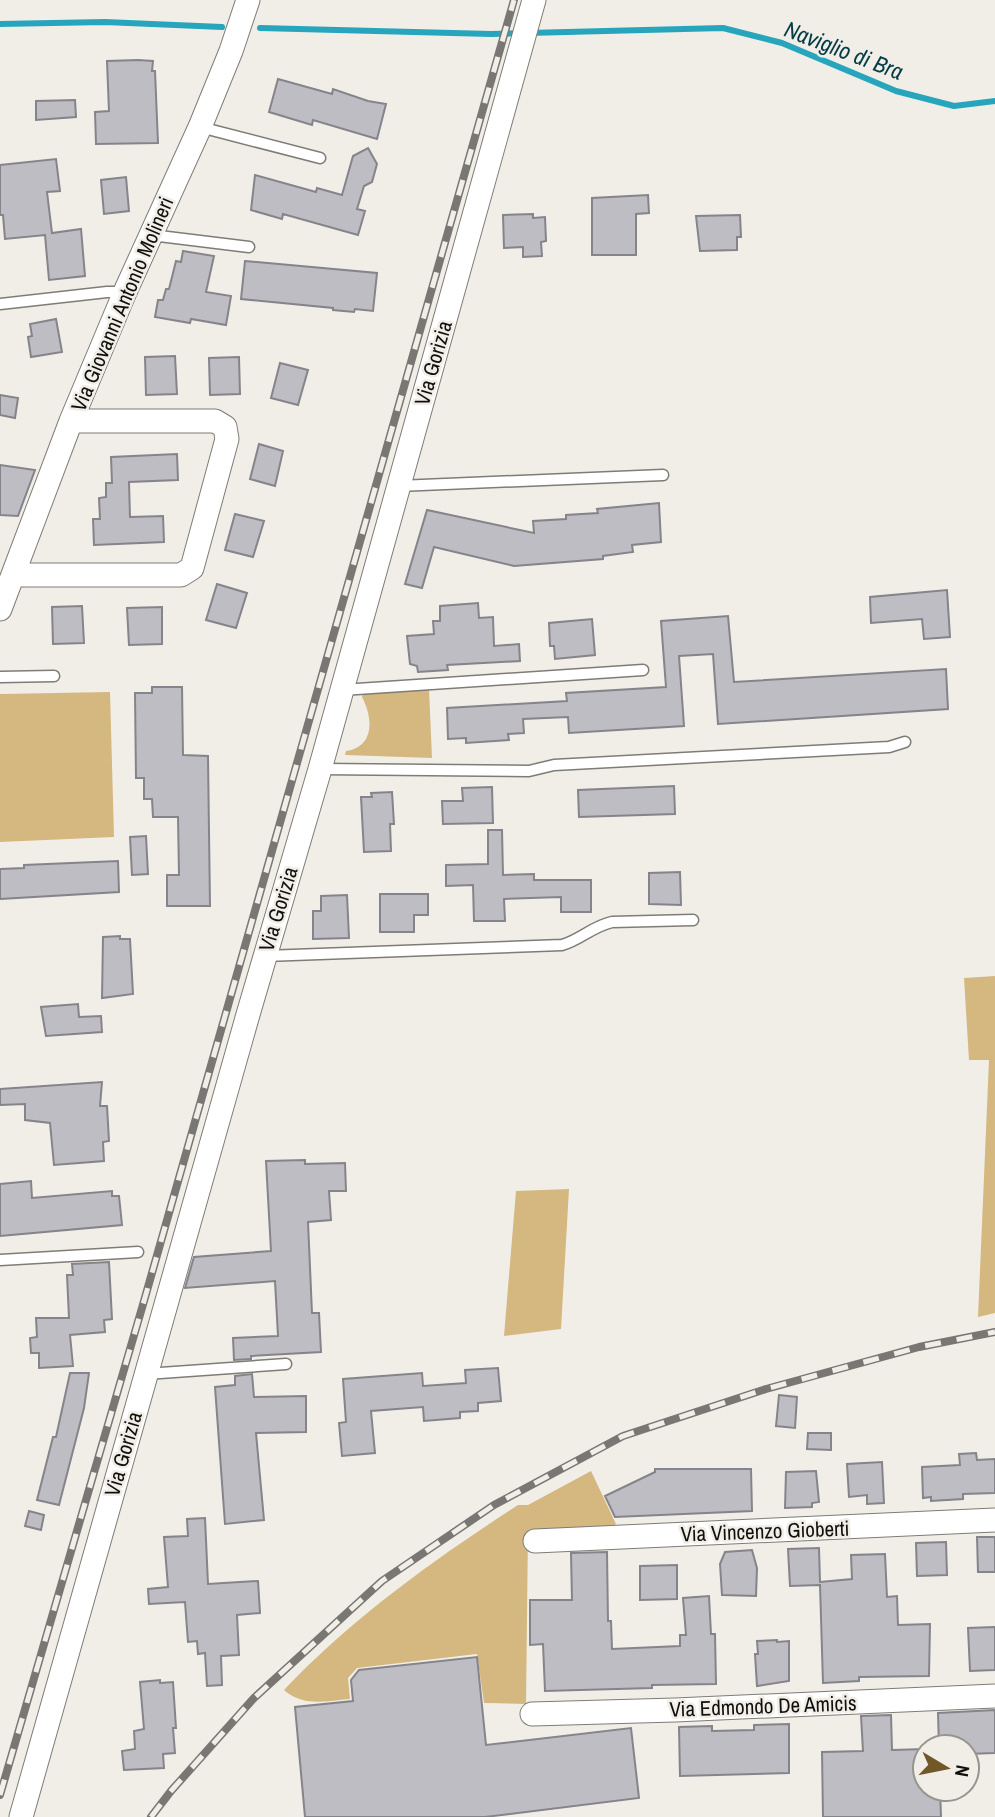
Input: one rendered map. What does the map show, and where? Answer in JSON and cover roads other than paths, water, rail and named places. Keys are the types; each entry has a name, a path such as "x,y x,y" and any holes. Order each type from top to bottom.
{"street":[{"name":"Via Giovanni Antonio Molineri","path":"0,609 71,421 125,292 200,127 231,51 248,0"},
{"name":"Via Gorizia","path":"20,1817 264,956 320,769 528,21"},
{"path":"14,575 181,575 192,568 227,439 225,427 215,421 71,421"},
{"name":"Via Vincenzo Gioberti","path":"535,1541 995,1520"},
{"name":"Via Edmondo De Amicis","path":"532,1714 995,1696"}],"lane":[{"path":"200,127 320,158"},
{"path":"151,235 249,247"},
{"path":"0,304 125,292"},
{"path":"398,486 663,475"},
{"path":"342,690 643,670"},
{"path":"0,677 54,676"},
{"path":"320,769 529,772 554,765 889,747 905,742"},
{"path":"264,956 562,945 574,942 600,924 693,920"},
{"path":"0,1260 138,1252"},
{"path":"146,1374 286,1364"}],"waterway":[{"name":"Naviglio di Bra","path":"0,24 105,22 222,27"},
{"name":"Naviglio di Bra","path":"260,28 491,34 723,28 782,43 896,91 954,106 995,101"}],"railway":[{"path":"0,1795 144,1301 514,0"},
{"path":"151,1817 254,1698 382,1581 494,1505 623,1436 766,1389 919,1347 995,1332"}]}
